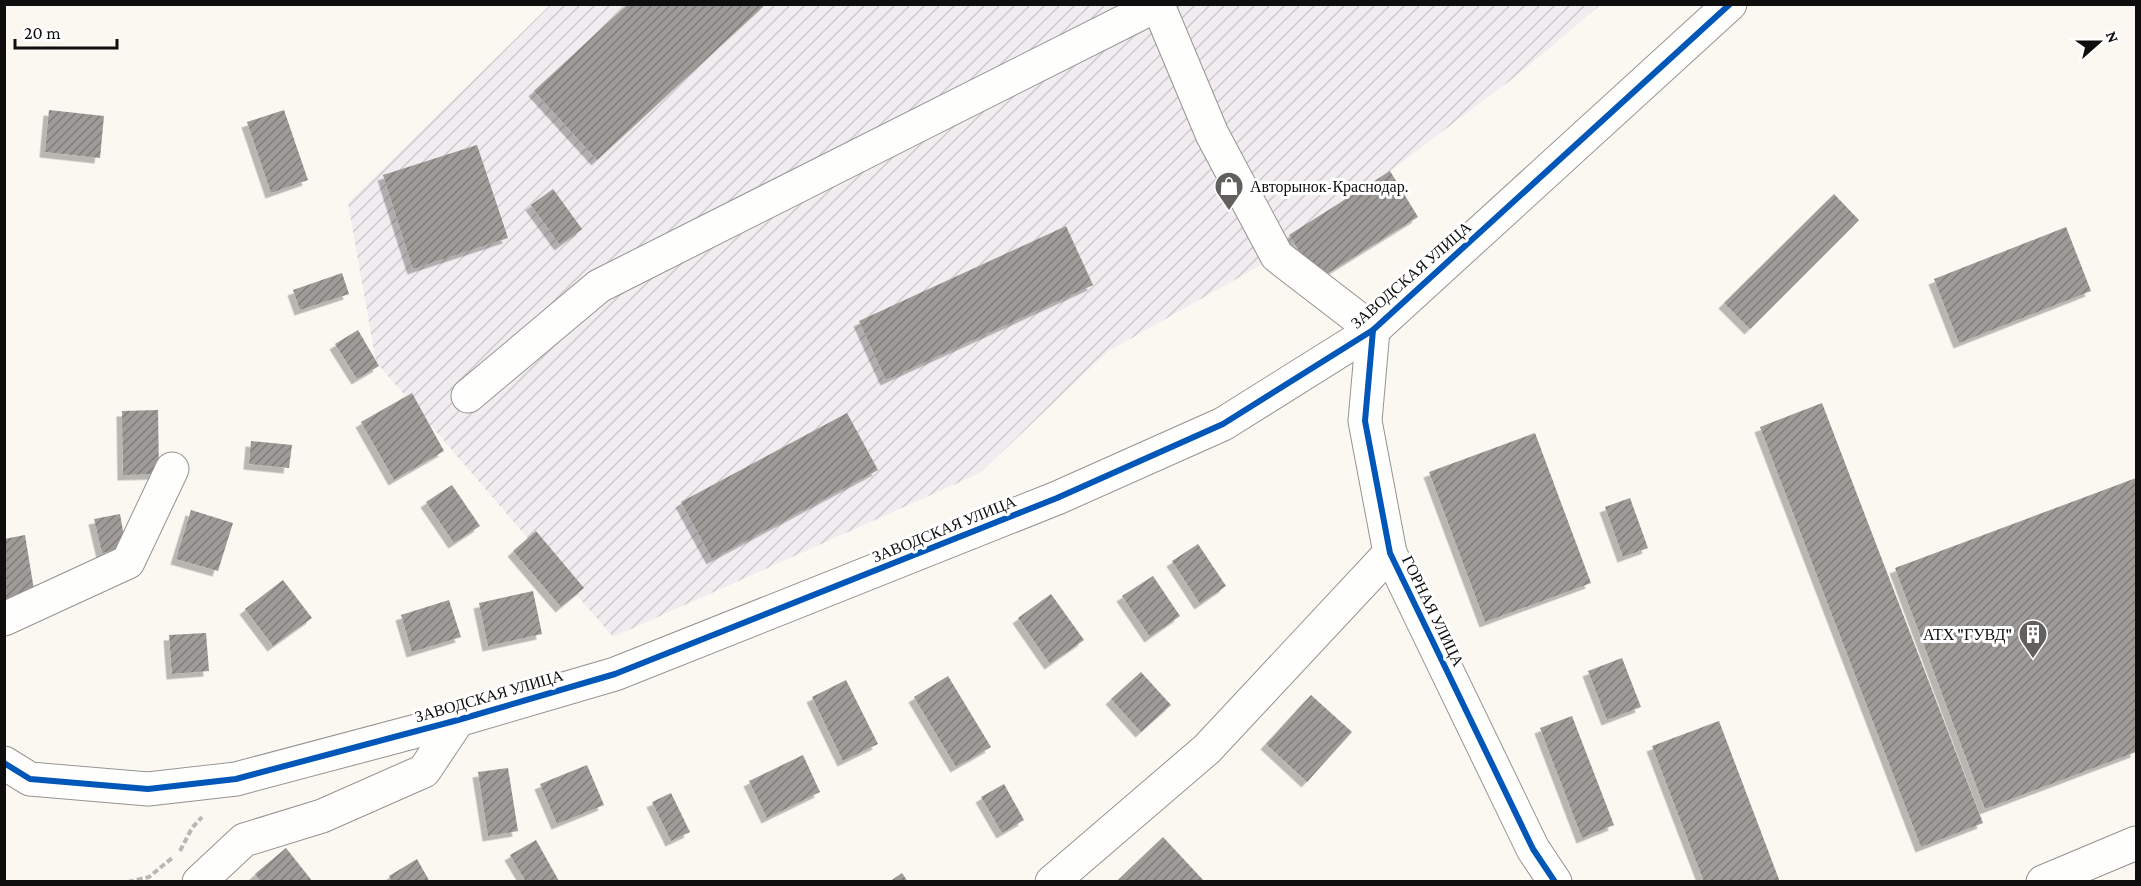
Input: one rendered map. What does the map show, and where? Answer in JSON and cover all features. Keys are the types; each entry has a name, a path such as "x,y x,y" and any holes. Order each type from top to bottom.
{"street":[{"name":"ЗАВОДСКАЯ УЛИЦА","path":"17,771 148,789 236,779 458,720 615,674 1057,498 1223,424 1373,330 1730,4"},
{"path":"468,396 599,286 1159,5 1212,134 1277,256 1373,330"},
{"name":"ГОРНАЯ УЛИЦА","path":"1373,330 1365,421 1390,553 1533,849 1555,882"},
{"path":"4,619 128,562 172,469"},
{"name":"ГОРНАЯ УЛИЦА","path":"1052,882 1207,749 1390,553"},
{"path":"200,882 244,840 322,816 424,771 458,720"},
{"path":"2043,882 2136,843"}],"path":[{"path":"128,882 149,877 178,854 192,828 236,779"}],"shaded area":[{"path":"550,5 1600,5 1520,73 1277,256 1107,352 980,473 613,637 376,362 348,203"}],"building":[{"path":"628,4 766,4 597,160 534,91"},
{"path":"49,110 104,116 100,158 45,152"},
{"path":"284,110 308,180 271,193 247,122"},
{"path":"477,145 508,238 413,269 383,175"},
{"path":"1390,171 1418,217 1317,280 1289,235"},
{"path":"553,189 582,229 560,245 531,205"},
{"path":"1834,194 1859,220 1750,329 1724,303"},
{"path":"1066,226 1093,285 886,380 859,321"},
{"path":"2066,227 2091,291 1959,343 1934,279"},
{"path":"342,273 349,294 300,310 293,290"},
{"path":"358,330 379,366 357,379 335,344"},
{"path":"412,393 444,451 394,480 361,422"},
{"path":"1822,403 1983,823 1921,847 1760,427"},
{"path":"158,410 159,474 123,475 122,411"},
{"path":"847,413 878,470 712,559 681,502"},
{"path":"1535,433 1591,583 1485,622 1429,472"},
{"path":"251,441 292,445 289,468 249,464"},
{"name":"АТХ \"ГУВД\"","path":"2136,478 2136,752 1985,809 1895,568"},
{"path":"452,485 480,526 454,543 426,502"},
{"path":"1630,498 1648,548 1623,557 1605,507"},
{"path":"191,510 233,523 218,571 176,559"},
{"path":"120,514 126,548 102,553 94,519"},
{"path":"536,531 584,588 561,607 513,551"},
{"path":"25,535 35,596 4,601 4,539"},
{"path":"1198,544 1226,586 1200,604 1172,561"},
{"path":"1153,576 1180,616 1150,637 1122,596"},
{"path":"283,580 312,618 273,646 245,609"},
{"path":"533,591 542,634 488,646 479,603"},
{"path":"1051,594 1084,640 1050,664 1018,618"},
{"path":"449,600 461,637 412,652 401,615"},
{"path":"206,633 209,671 172,674 169,635"},
{"path":"1622,658 1641,707 1607,720 1588,671"},
{"path":"1141,672 1171,705 1141,732 1111,699"},
{"path":"948,676 991,747 956,767 914,697"},
{"path":"846,680 878,744 843,761 812,697"},
{"path":"1311,695 1352,732 1307,782 1266,744"},
{"path":"1572,716 1614,825 1582,838 1540,728"},
{"path":"1719,721 1780,882 1704,882 1652,746"},
{"path":"803,755 820,792 767,818 749,781"},
{"path":"587,765 604,805 557,824 540,784"},
{"path":"508,768 518,831 488,836 478,772"},
{"path":"1004,784 1024,820 1002,833 981,797"},
{"path":"671,793 690,832 671,841 652,802"},
{"path":"1163,837 1205,882 1116,882"},
{"path":"536,840 558,882 526,882 510,855"},
{"path":"286,848 313,882 261,882 255,874"},
{"path":"417,859 430,882 392,882 389,876"},
{"path":"902,873 908,882 889,882"}],"cycle path":[{"path":"4,763 30,779 148,789 236,779 458,720 615,674 1057,498 1223,424 1373,330 1730,4"},
{"path":"1373,330 1365,421 1390,553 1533,849 1555,882"}],"place":[{"name":"Авторынок-Краснодар.","path":"1229,212"},
{"name":"АТХ \"ГУВД\"","path":"2033,660"}]}
